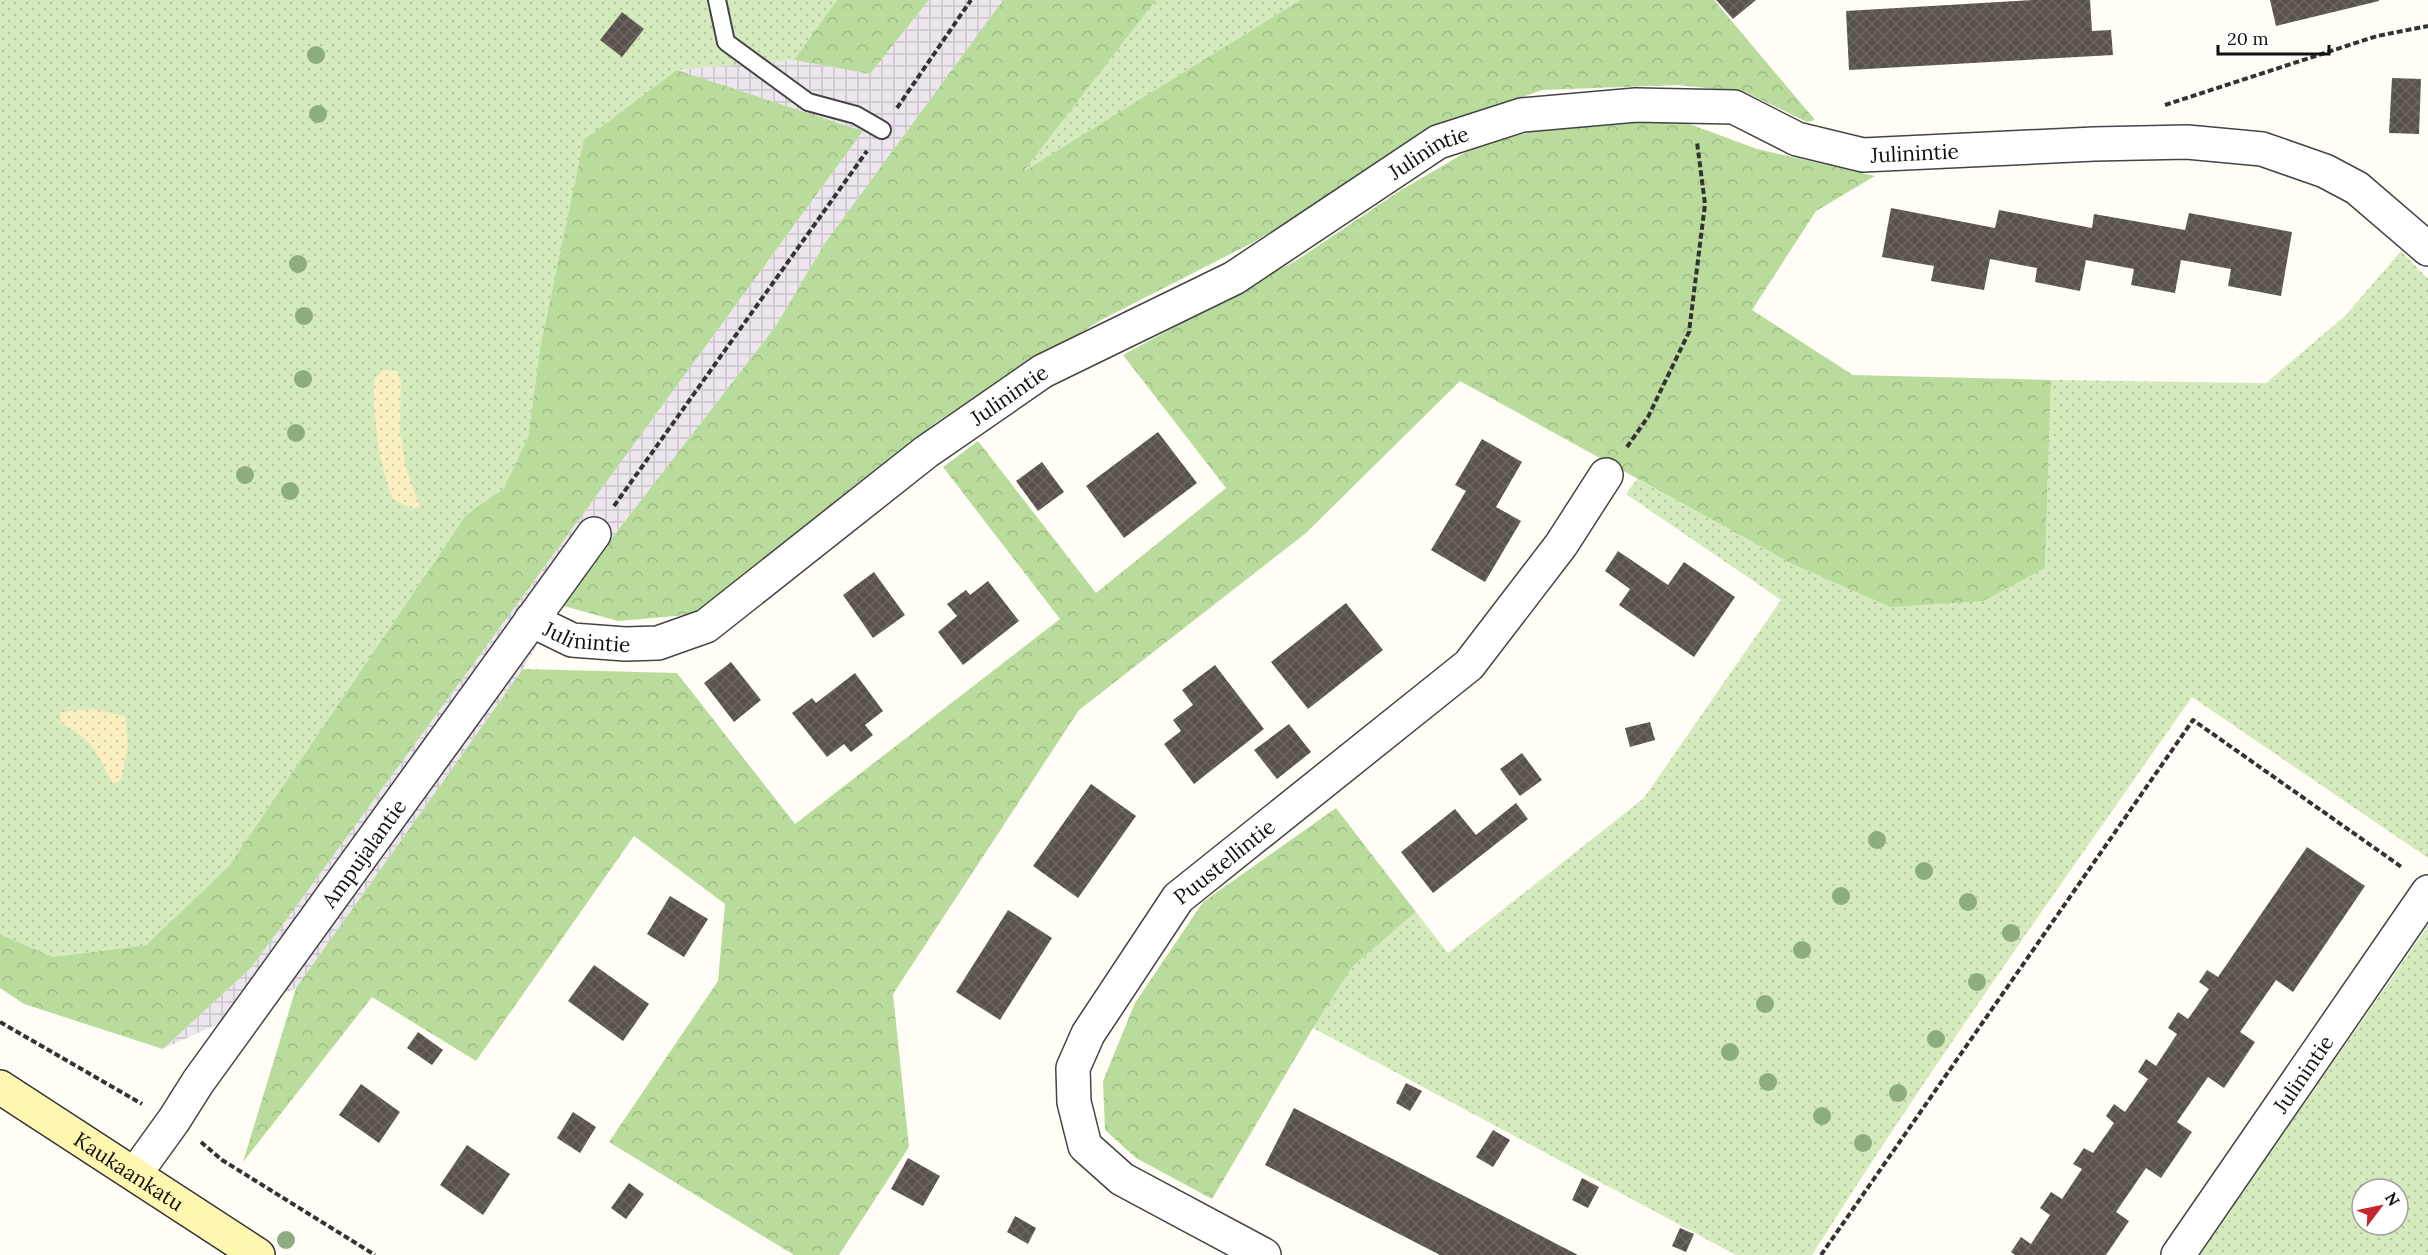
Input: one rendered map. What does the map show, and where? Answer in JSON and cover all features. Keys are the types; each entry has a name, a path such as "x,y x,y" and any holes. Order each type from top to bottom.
{"street":[{"name":"Julinintie","path":"531,621 572,640 625,644 658,643 706,626 926,452 1043,371 1234,278 1438,142 1522,115 1636,105 1734,107 1797,139 1863,154 2187,142 2262,149 2325,171 2357,188 2428,249"},
{"name":"Puustellintie","path":"1264,1255 1122,1179 1085,1146 1074,1102 1072,1068 1088,1034 1178,898 1469,665 1561,545 1606,475"},
{"name":"Ampujalantie","path":"135,1174 198,1082 594,534"},
{"name":"Julinintie","path":"2178,1255 2418,882"},
{"name":"Kaukaankatu","path":"0,1087 258,1255"}],"lane":[{"path":"717,0 726,42 808,102 856,115 882,130"}],"path":[{"path":"594,534 972,0"},
{"path":"2158,108 2377,36 2428,26"},
{"path":"1606,475 1648,417 1689,332 1705,204 1691,106"},
{"path":"1821,1255 2193,720 2418,882"}],"shaded area":[{"path":"929,0 1003,0 825,243 775,327 560,605 523,669 296,988 163,1049 251,968 863,131 677,70 794,60 870,74"}],"green space":[{"path":"0,0 837,0 794,60 677,70 540,349 528,437 504,488 466,515 229,866 146,945 53,957 0,934"},
{"path":"837,0 929,0 870,74 794,60"},
{"path":"1003,0 1156,0 1023,172 1300,0 1714,0 1815,120 1807,122 1745,92 1678,85 1542,90 1433,130 1254,242 1101,320 938,421 699,614 618,621 560,605 775,327 825,243"},
{"path":"1156,0 1300,0 1021,174"},
{"path":"677,70 863,131 251,968 163,1049 24,1004 0,988 0,934 53,957 146,945 229,866 466,515 504,488 528,437 540,349 584,140"},
{"path":"1676,119 1757,149 1875,176 1816,211 1752,310 1853,375 2051,380 2045,568 1983,601 1890,607 1794,565 1460,381 1306,533 1079,710 893,994 909,1147 839,1255 794,1255 609,1142 718,981 725,904 634,836 476,1061 372,997 243,1162 296,988 523,669 677,673 795,824 1060,619 943,467 978,441 1096,593 1226,488 1123,355 1297,260 1401,190 1480,144 1555,126"},
{"path":"2401,251 2428,279 2428,858 2192,697 1951,1043 1812,1255 1736,1255 1313,1028 1352,967 1416,912 1448,953 1644,798 1781,600 1626,494 1637,479 1794,565 1890,607 2045,568 2051,380 2266,383 2345,316"},
{"path":"1336,808 1416,912 1352,967 1313,1028 1212,1199 1136,1158 1105,1130 1103,1081 1135,1003 1203,902"},
{"path":"2428,926 2428,1255 2199,1255"}],"sand":[{"path":"383,370 397,371 401,380 400,431 406,468 420,506 412,509 393,499 381,456 376,425 374,380"},
{"path":"92,709 125,716 128,746 121,780 113,784 98,755 88,742 61,723 60,712"}],"building":[{"path":"1716,0 1756,0 1733,19"},
{"path":"2033,0 2090,0 2092,31 2111,30 2113,55 1849,70 1846,11"},
{"path":"2270,0 2379,0 2379,1 2276,26"},
{"path":"622,12 644,29 622,57 600,40"},
{"path":"2392,78 2421,79 2419,134 2389,133"},
{"path":"1891,208 1995,228 1999,210 2092,228 2094,214 2185,230 2189,213 2292,232 2281,296 2228,286 2231,269 2181,260 2175,293 2131,285 2134,269 2086,260 2080,291 2035,282 2037,268 1990,259 1984,290 1931,281 1934,266 1882,257"},
{"path":"1158,432 1197,483 1124,538 1086,486"},
{"path":"1482,439 1522,462 1496,507 1521,521 1485,582 1431,550 1466,491 1455,485"},
{"path":"1042,462 1064,492 1038,511 1016,481"},
{"path":"1618,551 1668,585 1684,562 1735,597 1694,657 1619,605 1630,589 1605,571"},
{"path":"874,572 905,615 873,638 843,595"},
{"path":"988,581 1019,621 963,665 938,632 957,616 947,604 966,590 970,595"},
{"path":"1346,603 1383,650 1308,709 1271,662"},
{"path":"731,662 761,700 734,722 704,683"},
{"path":"1215,665 1264,729 1194,784 1164,744 1181,731 1173,720 1193,705 1182,690"},
{"path":"855,673 883,711 865,725 873,735 851,752 844,744 827,757 792,713 812,698 816,703"},
{"path":"1650,722 1655,740 1630,747 1625,728"},
{"path":"1289,724 1311,752 1277,779 1254,750"},
{"path":"1522,753 1542,780 1520,796 1500,769"},
{"path":"1091,784 1136,816 1078,898 1033,866"},
{"path":"1516,803 1528,819 1433,893 1401,852 1455,809 1476,835"},
{"path":"2307,847 2365,886 2293,992 2276,980 2240,1032 2255,1042 2224,1088 2208,1077 2177,1122 2192,1132 2161,1178 2146,1168 2116,1212 2129,1221 2106,1255 2015,1255 2011,1252 2021,1237 2031,1244 2050,1215 2040,1208 2051,1192 2062,1199 2082,1169 2073,1164 2084,1148 2093,1153 2114,1123 2106,1116 2114,1104 2125,1112 2148,1079 2138,1072 2146,1059 2156,1066 2177,1034 2168,1028 2178,1012 2188,1019 2209,989 2199,982 2207,970 2218,977"},
{"path":"670,896 708,919 684,957 647,934"},
{"path":"1008,910 1052,938 1000,1020 956,992"},
{"path":"594,965 649,1004 623,1041 568,1001"},
{"path":"418,1032 443,1050 432,1065 407,1048"},
{"path":"1406,1083 1422,1091 1410,1111 1396,1103"},
{"path":"361,1084 400,1112 379,1143 339,1115"},
{"path":"1294,1108 1578,1255 1440,1255 1265,1165"},
{"path":"573,1112 596,1127 580,1153 557,1138"},
{"path":"1493,1130 1510,1140 1493,1167 1476,1157"},
{"path":"467,1145 510,1174 483,1215 440,1185"},
{"path":"908,1158 940,1176 923,1206 891,1189"},
{"path":"1582,1178 1599,1187 1588,1208 1572,1200"},
{"path":"629,1183 644,1194 626,1219 611,1208"},
{"path":"1015,1216 1036,1228 1028,1244 1007,1232"},
{"path":"1680,1228 1694,1234 1686,1252 1672,1246"}]}
